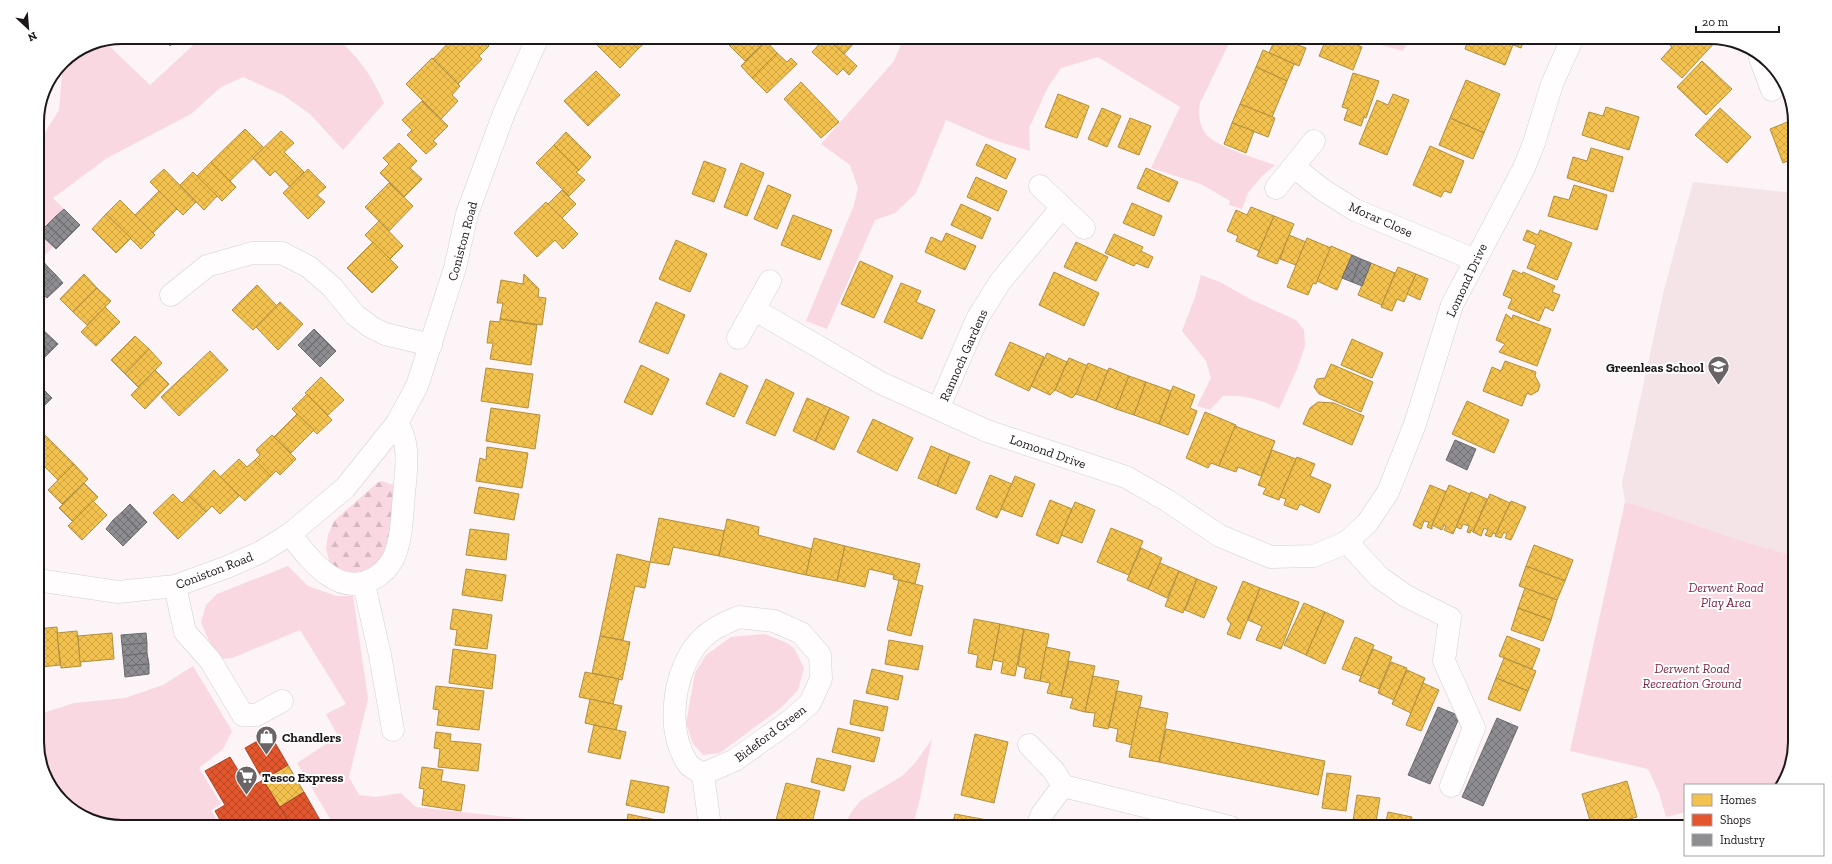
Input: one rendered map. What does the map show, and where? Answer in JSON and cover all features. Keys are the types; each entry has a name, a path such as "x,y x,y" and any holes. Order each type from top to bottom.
{"street":[{"name":"Coniston Road","path":"44,581 118,592 175,586 227,567 261,552 290,534 345,488 397,423 417,386 455,268 467,214 504,112 533,44"},
{"name":"Lomond Drive","path":"755,310 881,383 938,409 987,431 1126,477 1168,501 1220,536 1271,556 1314,556 1347,542 1368,522 1388,492 1415,424 1452,305 1474,260 1524,168 1534,143 1552,84 1570,44"},
{"path":"1762,64 1772,90"},
{"path":"1276,188 1314,141"},
{"name":"Morar Close","path":"1294,167 1323,190 1355,210 1474,260"},
{"path":"1040,186 1084,228"},
{"name":"Rannoch Gardens","path":"938,409 977,319 1000,282 1062,207"},
{"path":"171,295 207,266 252,253 282,253 309,267 332,288 355,315 371,327 386,334 431,345"},
{"path":"738,338 770,281"},
{"path":"290,534 309,560 336,580 351,584 364,584 382,574 393,558 400,537 407,461 403,432 397,423"},
{"path":"1347,542 1379,577 1406,596 1450,618 1444,661 1474,728 1451,786"},
{"path":"364,584 380,655 393,730"},
{"path":"175,586 185,632 210,660 243,715 256,716 282,701"},
{"name":"Bideford Green","path":"739,617 774,621 801,633 820,655 822,679 810,703 791,720 735,760 703,774 688,765 675,734 674,709 681,674 695,647 714,628 739,617"},
{"path":"1029,745 1054,771 1063,786 1201,820"},
{"path":"703,774 709,820"},
{"path":"1040,820 1042,814 1063,786"}],"shaded area":[{"name":"Greenleas School","path":"1693,182 1788,192 1788,554 1739,540 1625,502 1622,483 1664,290"}],"green space":[{"path":"194,44 343,44 364,67 384,103 343,150 310,114 283,95 243,77 221,87 191,114 107,158 53,198 64,209 44,228 44,134 59,110 62,71 70,63 83,54 97,48 109,46 150,85"},
{"path":"901,44 1229,44 1200,103 1199,115 1201,126 1209,138 1226,147 1275,165 1261,177 1248,193 1242,209 1229,205 1230,201 1201,184 1151,168 1180,107 1098,57 1061,68 1048,87 1029,128 1030,151 990,139 946,120 916,193 895,213 875,220 827,329 806,321 854,205 858,188 850,165 821,144 894,61"},
{"path":"1378,44 1406,44 1403,51"},
{"path":"44,238 53,247 44,256"},
{"path":"1201,275 1220,282 1250,299 1296,320 1304,330 1305,346 1297,369 1279,409 1252,398 1231,396 1223,396 1210,410 1197,406 1211,378 1206,361 1182,331 1195,297"},
{"path":"382,481 393,485 394,490 392,520 384,556 372,571 344,576 331,567 326,549 328,535 334,521 377,483"},
{"name":"Derwent Road Recreation Ground","path":"1625,502 1739,540 1788,554 1788,742 1787,758 1776,784 1684,784 1684,812 1666,817 1659,793 1648,769 1570,751"},
{"path":"288,566 308,586 337,596 353,596 368,699 349,777 359,795 376,797 401,793 416,807 535,820 331,820 297,763 338,736 326,714 346,704 300,630 232,658 220,659 207,637 201,622 206,605 217,594"},
{"path":"765,634 787,643 794,648 804,668 798,690 782,707 720,753 703,755 693,744 686,723 695,673 706,655 731,637"},
{"path":"193,666 232,731 223,749 199,768 221,804 211,810 217,820 106,819 83,810 74,804 57,786 45,758 44,713 74,703 125,698 163,685"},
{"path":"932,739 914,820 848,820 850,814 860,801 902,776 915,763"}],"building: Homes":[{"path":"447,44 487,44 489,46 479,56 482,59 458,84 433,59"},
{"path":"596,44 633,44 638,49 620,68"},
{"path":"633,44 643,44 638,49"},
{"path":"732,44 763,44 745,61 730,46"},
{"path":"763,44 769,44 777,53 752,78 741,66"},
{"path":"819,44 833,44 857,66 849,75 843,69 837,75 812,52"},
{"path":"833,44 853,44 844,54"},
{"path":"1273,44 1295,44 1306,48 1299,66 1269,53"},
{"path":"1324,44 1355,44 1362,47 1353,70 1319,56"},
{"path":"1467,44 1522,44 1521,48 1513,45 1505,65 1465,49"},
{"path":"1669,44 1713,44 1682,78 1661,59 1672,47"},
{"path":"1263,50 1294,64 1287,81 1256,67"},
{"path":"777,53 787,62 791,58 797,64 767,93 752,78"},
{"path":"432,58 460,86 452,95 458,101 441,119 406,84"},
{"path":"1702,61 1732,89 1706,115 1677,87"},
{"path":"1256,67 1287,81 1272,117 1240,104"},
{"path":"596,71 620,95 588,126 564,101"},
{"path":"1353,73 1379,81 1366,118 1364,117 1361,126 1344,120 1348,109 1342,107"},
{"path":"1466,80 1500,94 1484,133 1450,118"},
{"path":"801,82 839,122 821,138 784,99"},
{"path":"1058,94 1089,106 1077,138 1045,127"},
{"path":"1393,94 1409,100 1387,155 1359,144 1377,100 1388,105"},
{"path":"422,101 448,126 433,141 437,144 426,154 407,135 412,130 402,120"},
{"path":"1240,104 1275,118 1268,137 1232,123"},
{"path":"1606,107 1639,117 1629,150 1582,135 1589,112 1603,116"},
{"path":"1102,108 1121,116 1107,147 1088,139"},
{"path":"1720,108 1751,137 1727,163 1695,135"},
{"path":"1130,118 1151,126 1139,155 1118,147"},
{"path":"1450,118 1484,133 1473,159 1439,145"},
{"path":"1788,122 1788,161 1783,163 1770,129"},
{"path":"1232,123 1254,131 1246,153 1224,144"},
{"path":"245,129 264,148 230,181 211,162"},
{"path":"281,131 294,143 284,152 304,172 290,187 275,171 270,176 253,158"},
{"path":"566,132 591,157 579,170 554,145"},
{"path":"399,143 417,161 410,168 422,179 404,197 380,173 389,164 383,158"},
{"path":"986,144 1016,159 1006,179 976,165"},
{"path":"554,145 579,170 576,172 585,180 569,196 536,163"},
{"path":"1430,146 1464,161 1451,193 1444,191 1441,197 1413,185"},
{"path":"1591,148 1623,157 1613,192 1567,178 1573,157 1587,161"},
{"path":"704,161 726,169 714,202 692,194"},
{"path":"211,162 236,187 222,201 197,176"},
{"path":"741,163 764,173 747,216 724,207"},
{"path":"1146,168 1178,182 1169,202 1137,188"},
{"path":"164,169 196,202 183,215 150,182"},
{"path":"308,169 326,187 317,195 325,202 308,219 283,193"},
{"path":"193,172 217,196 204,210 180,185"},
{"path":"976,177 1007,191 998,211 967,197"},
{"path":"389,183 413,206 389,231 365,207"},
{"path":"768,185 791,195 777,229 754,219"},
{"path":"1574,185 1607,195 1597,230 1548,216 1554,196 1569,200"},
{"path":"562,190 576,204 562,218 548,204"},
{"path":"159,191 177,209 153,233 135,215"},
{"path":"120,200 155,235 141,249 106,214"},
{"path":"546,202 578,234 563,249 555,240 537,257 514,233"},
{"path":"1132,203 1162,216 1154,236 1123,223"},
{"path":"961,204 991,218 982,239 951,225"},
{"path":"1251,207 1274,216 1259,251 1236,241 1238,236 1227,231 1236,210 1247,215"},
{"path":"106,214 131,238 116,253 92,229"},
{"path":"793,215 832,230 820,260 781,245"},
{"path":"1274,216 1294,224 1277,264 1257,256"},
{"path":"379,221 403,246 390,259 365,235"},
{"path":"1527,230 1538,235 1540,230 1572,243 1557,280 1527,268 1536,245 1523,240"},
{"path":"946,233 976,246 965,270 925,252 931,237 942,242"},
{"path":"1114,234 1143,247 1141,251 1153,257 1148,268 1136,263 1134,266 1105,253"},
{"path":"1289,235 1306,242 1296,265 1280,259"},
{"path":"1307,238 1331,248 1316,284 1313,283 1308,295 1287,287"},
{"path":"676,240 707,254 690,292 659,279"},
{"path":"373,242 398,267 372,293 347,268"},
{"path":"1076,242 1108,257 1096,281 1064,267"},
{"path":"1331,246 1352,255 1337,290 1317,281"},
{"path":"860,261 893,276 874,318 841,304"},
{"path":"1371,263 1395,273 1382,305 1358,295"},
{"path":"1398,267 1416,274 1404,302 1397,299 1392,311 1381,307"},
{"path":"1513,270 1522,274 1523,272 1555,286 1552,292 1560,295 1553,311 1545,307 1539,321 1508,308 1512,299 1503,295"},
{"path":"1054,272 1099,293 1084,326 1039,305"},
{"path":"84,274 97,288 73,312 60,299"},
{"path":"524,274 539,289 538,297 546,298 542,325 500,319 503,303 497,303 501,280 523,284"},
{"path":"1416,274 1428,279 1420,300 1407,294"},
{"path":"901,283 921,291 916,302 935,310 922,339 884,322"},
{"path":"257,285 277,306 253,330 232,310"},
{"path":"97,288 111,301 87,325 73,312"},
{"path":"280,302 303,324 278,350 256,327"},
{"path":"656,302 685,315 668,354 639,342"},
{"path":"105,307 120,322 96,346 81,332"},
{"path":"1506,314 1512,319 1513,315 1551,329 1537,366 1499,352 1505,344 1496,340"},
{"path":"500,319 537,325 531,365 490,359 493,343 487,343 490,321 500,322"},
{"path":"135,336 149,349 125,374 111,360"},
{"path":"1352,339 1383,353 1372,378 1341,365"},
{"path":"1010,342 1044,357 1029,391 995,375"},
{"path":"149,349 162,363 138,387 125,374"},
{"path":"210,351 228,370 179,416 161,397"},
{"path":"1047,353 1067,362 1055,390 1050,395 1031,386"},
{"path":"1069,358 1088,366 1076,394 1072,398 1055,390"},
{"path":"1505,361 1536,372 1535,376 1540,385 1538,391 1531,395 1527,393 1522,406 1483,391 1492,367 1501,371"},
{"path":"1088,363 1108,371 1096,401 1076,394"},
{"path":"1331,364 1373,382 1361,412 1319,394 1314,387 1317,379 1325,378"},
{"path":"641,365 669,379 652,415 624,402"},
{"path":"486,368 533,374 528,408 481,401"},
{"path":"1109,368 1129,376 1116,409 1096,401"},
{"path":"155,370 169,384 145,409 131,395"},
{"path":"720,373 748,386 734,417 706,404"},
{"path":"1129,376 1146,382 1134,415 1116,409"},
{"path":"321,377 344,400 328,415 305,393"},
{"path":"766,379 794,393 775,436 746,423"},
{"path":"1146,382 1171,391 1159,424 1134,415"},
{"path":"1173,386 1195,395 1190,408 1197,411 1188,435 1159,424"},
{"path":"307,394 332,420 317,434 292,409"},
{"path":"807,398 830,408 815,441 793,431"},
{"path":"1467,401 1509,420 1494,453 1452,434"},
{"path":"1318,402 1334,403 1364,416 1352,445 1303,424 1310,408"},
{"path":"491,408 540,415 535,449 486,441"},
{"path":"830,408 849,417 834,450 815,441"},
{"path":"1205,412 1236,425 1219,466 1211,463 1208,468 1186,458"},
{"path":"297,414 314,430 291,453 274,437"},
{"path":"873,419 913,438 897,471 857,452"},
{"path":"1235,426 1275,441 1261,476 1238,467 1236,472 1219,466"},
{"path":"44,434 74,464 58,480 44,466"},
{"path":"272,435 296,459 280,475 276,471 271,476 255,460 260,455 256,450"},
{"path":"931,446 950,454 937,486 918,478"},
{"path":"487,447 528,453 522,488 476,481 480,458 486,460"},
{"path":"1272,450 1296,459 1279,500 1263,494 1266,488 1258,485"},
{"path":"950,454 970,462 956,494 937,486"},
{"path":"1297,457 1315,464 1310,476 1331,485 1319,513 1300,504 1297,510 1284,505 1286,499 1280,497"},
{"path":"239,459 247,467 255,460 271,476 245,501 220,477"},
{"path":"74,464 88,479 62,504 48,490"},
{"path":"214,470 239,496 220,514 212,506 206,512 189,496"},
{"path":"990,475 1012,484 997,518 976,509"},
{"path":"1015,476 1035,484 1022,517 1001,509"},
{"path":"84,483 98,497 73,522 59,508"},
{"path":"1430,485 1447,492 1432,525 1432,529 1427,527 1429,522 1424,521 1421,529 1413,525"},
{"path":"1449,485 1470,494 1453,534 1444,530 1446,526 1444,525 1442,530 1432,525"},
{"path":"479,487 519,494 514,520 474,513"},
{"path":"1471,492 1487,499 1473,532 1471,530 1470,533 1467,532 1469,526 1463,524 1461,529 1456,527"},
{"path":"173,494 182,503 189,496 206,512 178,539 153,513"},
{"path":"1490,494 1510,503 1496,534 1493,533 1491,537 1485,535 1488,530 1484,528 1481,536 1473,532"},
{"path":"1050,500 1072,509 1058,544 1036,535"},
{"path":"93,501 107,515 82,540 68,526"},
{"path":"1511,501 1526,507 1511,540 1505,538 1507,534 1504,532 1501,538 1495,536"},
{"path":"1075,502 1095,510 1082,543 1061,535"},
{"path":"659,518 725,531 719,556 673,547 669,565 650,562"},
{"path":"727,519 759,527 758,535 812,549 806,575 719,556"},
{"path":"1111,528 1143,541 1129,575 1097,562"},
{"path":"470,529 509,534 506,560 466,555"},
{"path":"814,538 845,546 837,581 806,575"},
{"path":"1534,545 1573,560 1565,581 1526,566"},
{"path":"845,546 920,564 915,584 893,579 894,575 869,569 865,587 837,581"},
{"path":"1141,548 1162,558 1148,589 1127,580"},
{"path":"617,554 650,562 645,588 635,586 623,640 600,636"},
{"path":"1160,563 1179,571 1167,598 1148,589"},
{"path":"1526,566 1565,581 1557,600 1519,586"},
{"path":"466,569 506,575 502,601 462,595"},
{"path":"1179,571 1197,579 1183,613 1165,606"},
{"path":"1197,579 1217,587 1204,618 1185,610"},
{"path":"899,580 923,586 911,636 887,630"},
{"path":"1243,581 1260,588 1240,639 1227,634 1231,624 1227,619"},
{"path":"1260,588 1299,602 1281,649 1256,640 1262,626 1248,620"},
{"path":"1525,588 1557,600 1551,620 1518,608"},
{"path":"1304,603 1325,612 1306,655 1284,645"},
{"path":"1518,608 1551,620 1543,641 1511,630"},
{"path":"453,609 492,615 487,649 455,645 457,630 450,629"},
{"path":"1325,612 1344,621 1325,664 1306,655"},
{"path":"974,619 1000,624 991,670 976,667 978,655 968,653"},
{"path":"1000,624 1024,629 1015,676 1001,673 1003,662 993,660"},
{"path":"57,627 60,665 44,667 44,628"},
{"path":"1024,629 1049,634 1040,681 1024,678 1026,668 1018,666"},
{"path":"77,631 81,666 61,668 57,633"},
{"path":"112,633 114,659 80,662 78,636"},
{"path":"600,636 630,642 622,680 592,673"},
{"path":"1507,636 1540,649 1532,669 1499,656"},
{"path":"1355,637 1374,645 1361,676 1342,669"},
{"path":"889,640 923,646 918,670 885,664"},
{"path":"1046,647 1070,652 1061,696 1047,693 1050,683 1040,681"},
{"path":"453,649 496,655 492,689 449,683"},
{"path":"1373,649 1392,657 1379,689 1359,681"},
{"path":"1504,658 1536,671 1528,691 1496,678"},
{"path":"1069,661 1095,666 1085,712 1070,708 1073,698 1061,696"},
{"path":"1391,662 1407,668 1394,700 1378,693"},
{"path":"872,669 903,676 898,700 866,693"},
{"path":"1407,670 1425,678 1411,713 1392,704"},
{"path":"585,672 619,679 613,704 579,697"},
{"path":"1093,676 1119,681 1108,729 1093,726 1095,713 1085,712"},
{"path":"1496,678 1528,691 1520,711 1488,699"},
{"path":"1423,683 1439,690 1421,731 1406,725"},
{"path":"436,686 484,691 479,730 437,725 439,710 433,709"},
{"path":"1117,691 1142,696 1132,745 1116,741 1118,729 1109,727"},
{"path":"590,699 622,706 616,730 585,723"},
{"path":"854,700 888,707 883,731 850,724"},
{"path":"1139,707 1168,713 1159,762 1129,757"},
{"path":"594,725 626,732 620,759 588,752"},
{"path":"838,728 880,738 874,762 832,752"},
{"path":"1166,729 1325,761 1318,795 1159,762"},
{"path":"436,732 451,734 450,741 481,744 478,771 438,767 440,749 434,748"},
{"path":"975,734 1008,742 994,803 961,795"},
{"path":"817,758 851,766 844,791 811,782"},
{"path":"288,765 304,792 280,807 263,780"},
{"path":"422,767 443,770 441,781 465,785 461,811 422,805 424,789 419,788"},
{"path":"1327,773 1351,776 1346,811 1322,808"},
{"path":"631,780 669,787 664,813 626,805"},
{"path":"1627,781 1637,817 1626,820 1590,820 1582,794"},
{"path":"786,783 820,791 813,820 776,820"},
{"path":"1357,795 1380,798 1376,820 1353,820"},
{"path":"1388,812 1412,817 1411,820 1386,820"},
{"path":"628,814 656,820 627,820"},
{"path":"955,814 987,820 954,820"}],"building: Shops":[{"name":"Chandlers","path":"270,734 288,765 263,780 245,748"},
{"name":"Tesco Express","path":"230,757 249,788 263,780 288,820 220,820 215,811 225,805 205,771"},
{"path":"304,792 320,820 288,820 280,807"}],"building: Industry":[{"path":"64,209 80,225 72,233 55,217"},
{"path":"55,217 72,233 64,241 47,225"},
{"path":"47,225 64,241 56,249 44,238 44,228"},
{"path":"1352,255 1361,259 1352,282 1342,278"},
{"path":"1361,259 1371,263 1362,286 1352,282"},
{"path":"44,262 48,267 44,271"},
{"path":"48,267 56,275 44,287 44,271"},
{"path":"56,275 63,283 47,298 44,295 44,287"},
{"path":"314,329 321,336 305,352 298,345"},
{"path":"44,331 58,344 50,352 44,346"},
{"path":"321,336 329,344 313,360 305,352"},
{"path":"329,344 336,351 320,367 313,360"},
{"path":"44,346 50,352 44,358"},
{"path":"44,390 52,398 44,406"},
{"path":"1455,440 1476,449 1467,470 1446,460"},
{"path":"130,504 147,522 139,530 122,512"},
{"path":"122,512 139,530 131,538 113,520"},
{"path":"113,520 131,538 123,546 106,529"},
{"path":"146,633 147,643 122,645 121,635"},
{"path":"147,643 147,653 123,656 122,645"},
{"path":"147,653 149,664 124,666 123,656"},
{"path":"149,664 149,674 125,677 124,666"},
{"path":"1438,707 1460,716 1430,784 1408,775"},
{"path":"1497,718 1518,727 1483,806 1462,797"}],"place":[{"name":"Greenleas School","path":"1719,386"},
{"name":"Chandlers","path":"267,756"},
{"name":"Tesco Express","path":"247,796"}],"park label":[{"name":"Derwent Road Play Area","path":"1726,594"}]}
